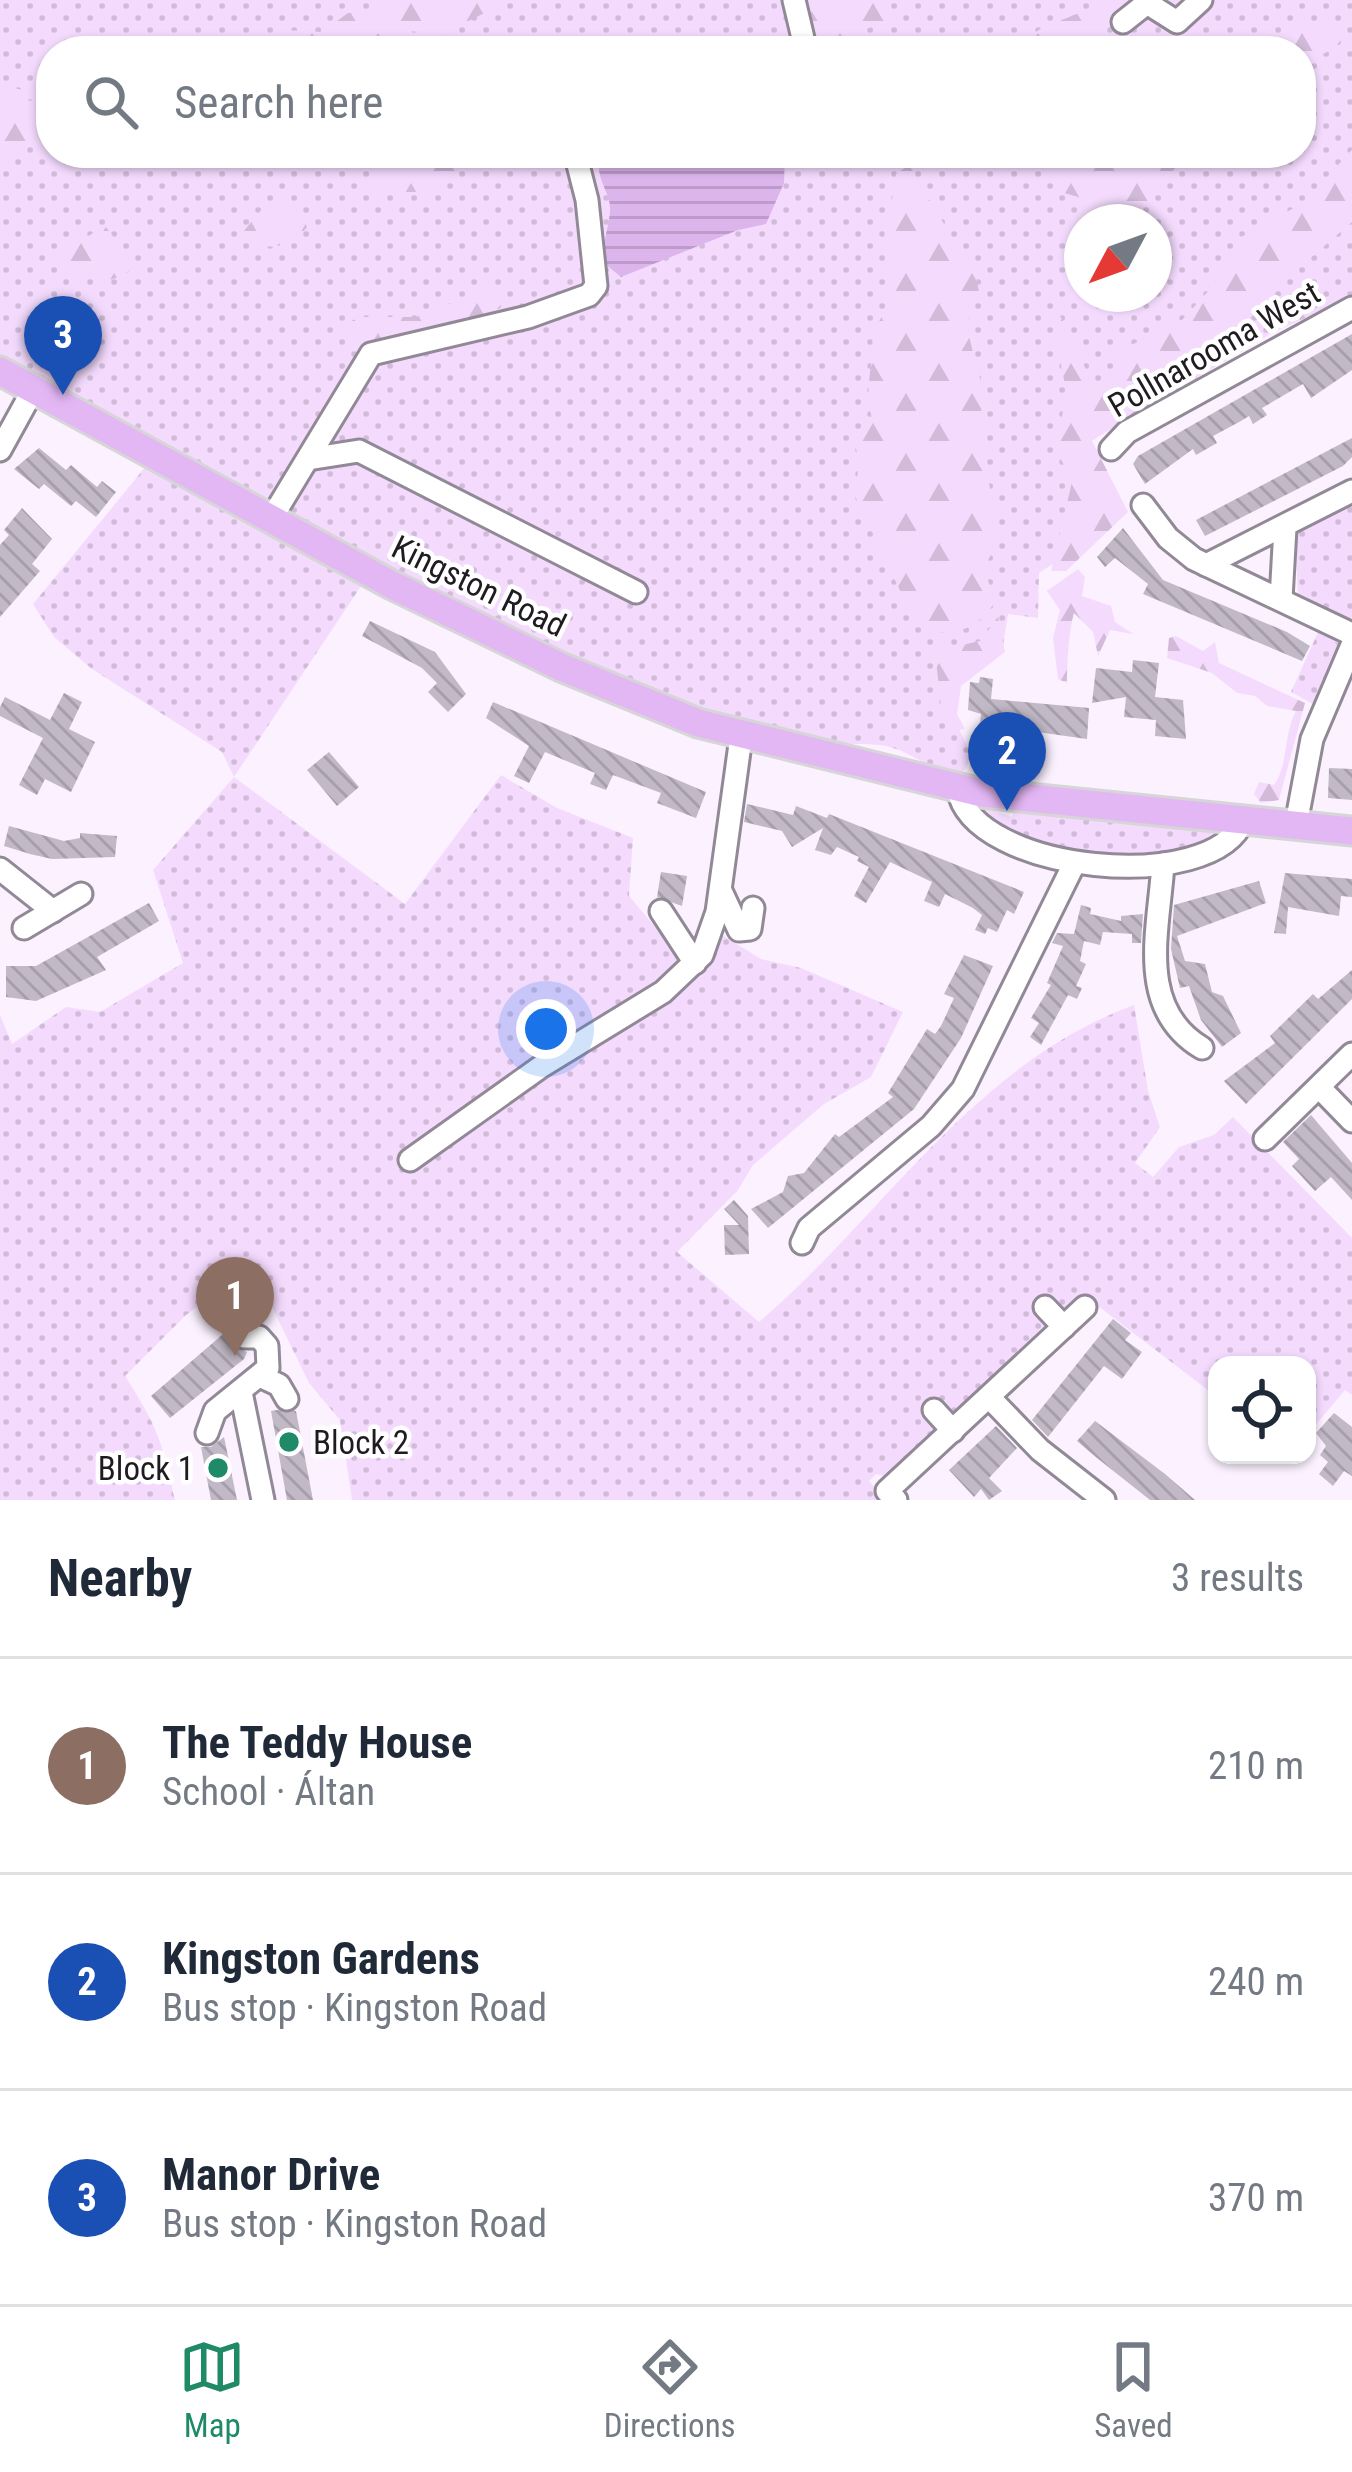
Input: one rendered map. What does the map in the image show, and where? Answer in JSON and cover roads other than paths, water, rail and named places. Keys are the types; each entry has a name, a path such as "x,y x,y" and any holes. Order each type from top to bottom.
{"main road":[{"name":"Kingston Road","path":"0,371 271,519 561,667 741,736 958,789 1352,831"}],"street":[{"path":"794,0 802,36"},
{"path":"1123,22 1145,2 1174,28 1202,0"},
{"path":"271,519 371,354 546,312 590,295 596,286 579,168"},
{"name":"Pollnarooma West","path":"1111,449 1127,431 1352,308"},
{"path":"0,450 33,390"},
{"path":"308,458 359,451 636,592"},
{"path":"1206,565 1352,491"},
{"path":"1143,505 1179,549 1352,634"},
{"path":"1281,599 1285,528"},
{"path":"1296,824 1312,739 1352,645"},
{"path":"410,1160 542,1066 663,992 695,963 717,912 741,736"},
{"path":"958,789 965,807 1009,841 1074,864 1120,868 1162,864 1228,838 1243,820"},
{"path":"802,1244 809,1228 932,1126 963,1089 1074,864"},
{"path":"1162,864 1156,991 1182,1036 1202,1048"},
{"path":"0,868 53,911"},
{"path":"719,890 739,930 750,929 753,908"},
{"path":"24,928 81,894"},
{"path":"661,911 695,963"},
{"path":"1265,1139 1352,1054"},
{"path":"1320,1088 1352,1121"},
{"path":"1045,1307 1064,1328"},
{"path":"887,1491 1085,1307"},
{"path":"207,1433 212,1414 262,1377 269,1351 259,1337 244,1337"},
{"path":"262,1377 279,1385 286,1399"},
{"path":"241,1392 263,1500"},
{"path":"989,1398 1040,1450 1104,1500"},
{"path":"934,1410 953,1431"}],"place":[{"name":"Manor Drive","path":"63,395"},
{"name":"Kingston Gardens","path":"1007,811"},
{"name":"The Teddy House","path":"235,1356"},
{"name":"Block 2","path":"289,1442"},
{"name":"Block 1","path":"218,1468"}]}
